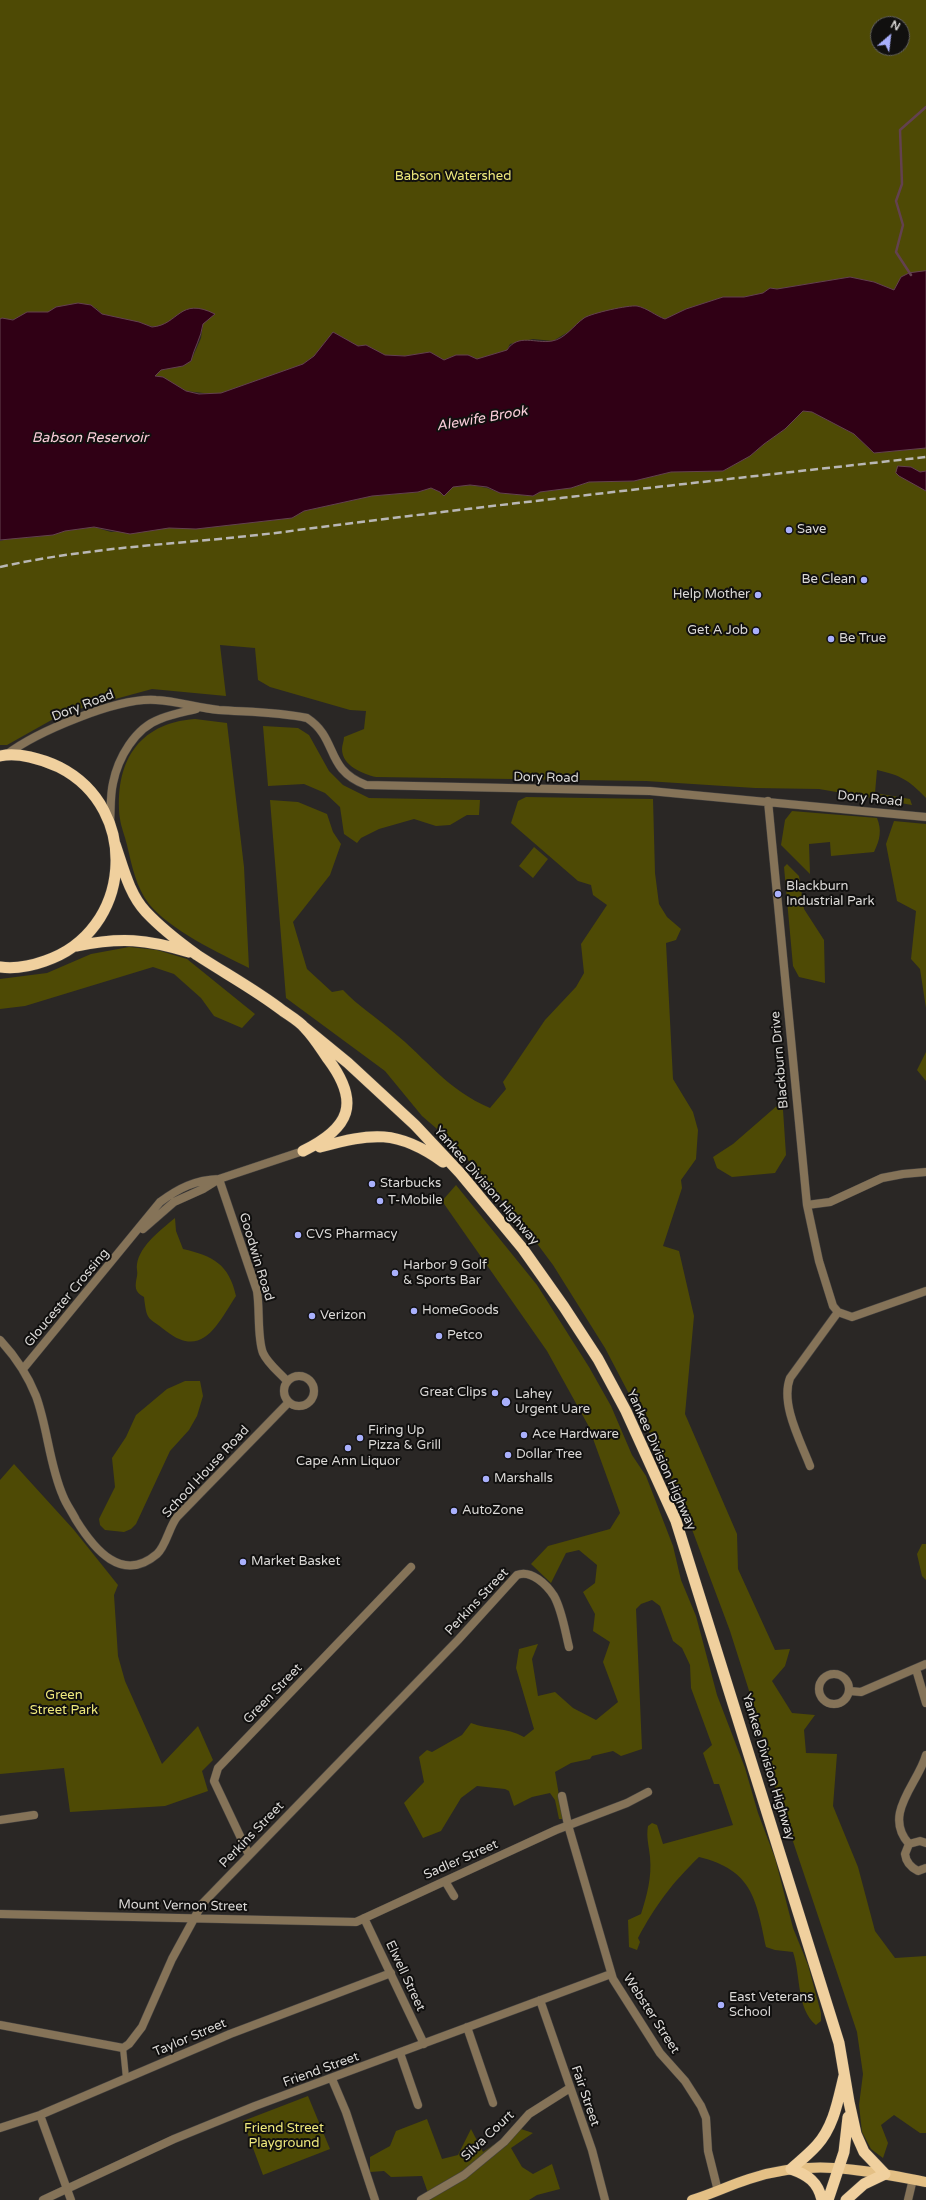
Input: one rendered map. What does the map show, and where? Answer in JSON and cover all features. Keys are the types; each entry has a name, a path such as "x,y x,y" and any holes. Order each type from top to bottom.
{"highway":[{"path":"3,755 35,758 65,770 90,791 110,823 126,877 135,897 145,911 163,928 197,954 250,987 304,1027 340,1074 348,1097 346,1114 340,1126 326,1140 304,1152"},
{"path":"0,967 34,965 54,958 74,947 97,924 112,894 117,870 116,844"},
{"path":"74,947 102,941 135,940 161,944 197,954"},
{"name":"Yankee Division Highway","path":"304,1027 348,1063 415,1125 460,1173 523,1249 598,1359 626,1411 676,1521 839,2043 845,2070 849,2102"},
{"path":"304,1152 357,1137 380,1136 415,1144 460,1173"},
{"path":"822,2200 815,2182 806,2175 791,2168 818,2144 826,2132 836,2109 845,2070"},
{"path":"828,2200 840,2166 847,2136 849,2102"},
{"path":"846,2200 864,2184 885,2174 860,2145 849,2102"}],"main road":[{"path":"692,2200 750,2178 791,2168 840,2166 926,2182"}],"street":[{"name":"Dory Road","path":"3,755 19,745 114,705 156,700 199,708 307,718 321,729 337,764 342,771 366,785 650,791 926,817"},
{"name":"Dory Road","path":"110,823 113,784 116,769 128,746 146,728 159,719 199,708"},
{"name":"Blackburn Drive","path":"768,801 806,1205 819,1261 832,1306 838,1312"},
{"path":"0,970 19,967"},
{"name":"Gloucester Crossing","path":"23,1370 129,1242 145,1218 160,1202 173,1192 200,1180 219,1179 304,1152"},
{"path":"806,1205 830,1202 882,1178 926,1172"},
{"name":"Goodwin Road","path":"219,1179 257,1291 260,1307 260,1340 263,1352 268,1361 287,1381"},
{"path":"810,1466 792,1420 787,1385 790,1378 838,1312 852,1317 926,1291"},
{"name":"School House Road","path":"0,1340 23,1370 35,1395 43,1419 53,1468 63,1497 94,1545 109,1559 121,1564 140,1564 158,1553 171,1525 177,1517 289,1402"},
{"path":"296,1376 306,1377 310,1380 314,1390 312,1399 308,1403 299,1406 289,1402 284,1394 287,1381 296,1376"},
{"name":"Green Street","path":"249,1855 214,1781 218,1768 411,1567"},
{"name":"Perkins Street","path":"123,2048 142,2027 172,1960 202,1904 458,1640 517,1575 521,1573 531,1574 554,1596 569,1647"},
{"path":"850,1691 861,1692 926,1664"},
{"path":"916,1669 926,1703"},
{"path":"909,1844 900,1828 899,1814 908,1788 924,1762 926,1755"},
{"name":"Sadler Street","path":"364,1918 568,1825 628,1803 648,1792"},
{"name":"Webster Street","path":"562,1796 568,1825 612,1974 660,2053 685,2081 706,2118 708,2151 718,2191"},
{"path":"0,1820 34,1815"},
{"path":"909,1844 920,1842 926,1843"},
{"path":"909,1844 905,1854 910,1865 918,1870 926,1868"},
{"path":"445,1881 454,1896"},
{"name":"Mount Vernon Street","path":"0,1914 356,1922 364,1918"},
{"name":"Elwell Street","path":"364,1918 424,2044"},
{"name":"Taylor Street","path":"0,2128 40,2115 230,2034 391,1973"},
{"name":"Friend Street","path":"43,2200 174,2139 255,2106 332,2079 467,2027 612,1974"},
{"name":"Fair Street","path":"540,2000 592,2150 605,2200"},
{"path":"0,2024 123,2048 126,2078"},
{"path":"467,2027 493,2103"},
{"path":"400,2053 418,2105"},
{"path":"332,2079 346,2112 375,2200"},
{"name":"Silva Court","path":"421,2200 464,2174 504,2142 529,2114 570,2088"},
{"path":"40,2115 71,2200"},
{"path":"908,2200 913,2180"}],"green space":[{"name":"Babson Watershed","path":"0,0 926,0 926,271 909,273 901,277 894,290 874,282 850,277 777,289 770,288 763,293 744,297 723,297 686,309 665,319 638,306 628,307 588,316 573,329 553,341 533,339 510,344 507,350 477,359 468,355 453,356 444,360 430,352 405,356 385,355 366,345 358,346 333,332 314,356 303,364 221,393 212,394 186,391 163,378 155,376 161,370 183,366 191,361 201,338 203,324 211,316 159,328 102,314 96,308 0,321"},
{"path":"803,411 812,412 854,434 874,453 926,448 926,471 920,472 911,467 904,468 926,491 926,798 904,779 877,770 875,793 910,799 912,805 819,789 755,788 646,781 376,777 365,774 349,765 345,760 342,749 344,737 364,729 366,711 350,710 270,687 258,680 255,648 220,645 226,696 152,689 64,713 7,745 0,745 0,541 12,538 37,537 94,527 111,532 203,525 203,528 292,518 304,511 372,496 418,492 431,488 440,492 442,495 453,487 470,485 487,488 500,493 533,496 540,492 571,488 589,482 634,481 671,472 723,471 750,456 785,429"},
{"path":"195,719 227,723 244,867 249,968 182,932 158,914 149,904 141,891 135,876 120,819 119,799 121,781 126,764 134,750 144,738 158,729 175,722"},
{"path":"263,726 298,728 309,735 329,771 343,785 369,798 480,800 479,815 467,815 450,825 436,826 414,819 379,829 361,838 357,843 344,834 340,807 325,793 304,784 268,786"},
{"path":"526,797 653,799 655,873 659,904 667,917 681,929 676,940 666,943 673,1079 693,1112 698,1130 696,1159 681,1180 682,1188 663,1246 679,1251 694,1316 685,1414 737,1534 738,1569 775,1650 790,1649 785,1666 772,1681 792,1713 815,1715 804,1730 806,1753 837,1754 833,1806 858,1867 875,1931 895,1958 926,1956 926,2133 920,2133 894,2115 881,2125 888,2143 883,2158 871,2149 862,2132 859,2105 863,2074 857,2032 770,1773 759,1722 730,1631 684,1508 660,1453 605,1348 553,1265 515,1214 485,1182 458,1147 422,1116 385,1071 286,998 270,800 298,802 327,814 333,832 341,844 330,875 293,922 307,969 332,992 343,990 405,1042 449,1083 461,1092 490,1108 506,1089 503,1082 545,1020 576,987 584,973 581,944 607,905 593,895 591,885 578,881 511,823 518,801"},
{"path":"792,811 877,818 880,835 878,843 874,852 831,856 830,842 809,844 810,874 781,845 785,820"},
{"path":"894,821 926,824 926,1008 920,969 911,959 916,911 897,901 886,844"},
{"path":"534,847 548,859 533,878 519,866"},
{"path":"787,864 799,876 804,909 824,940 825,983 799,977 793,966 784,867"},
{"path":"129,947 157,950 187,959 255,1014 242,1028 214,1016 201,998 174,974 153,967 25,1006 0,1009 0,979 47,973 91,954"},
{"path":"926,1052 926,1081 917,1070"},
{"path":"779,1104 783,1110 786,1155 775,1173 732,1177 717,1168 713,1157 733,1144"},
{"path":"456,1185 537,1285 589,1367 611,1406 632,1455 646,1476 673,1546 681,1580 696,1616 717,1695 745,1768 758,1813 775,1858 793,1928 808,1965 821,2013 821,2021 816,2025 805,2010 793,1952 775,1950 766,1947 759,1914 749,1888 741,1878 717,1863 699,1857 680,1876 658,1905 638,1938 640,1942 637,1950 629,1947 628,1920 641,1914 650,1879 650,1857 647,1838 648,1826 652,1823 657,1825 663,1844 733,1825 719,1784 714,1784 703,1753 712,1745 691,1688 690,1665 682,1648 673,1641 660,1606 652,1600 641,1604 636,1609 642,1749 621,1756 613,1751 592,1756 590,1759 571,1763 555,1772 563,1819 559,1819 555,1800 550,1793 532,1797 514,1806 509,1791 505,1789 477,1786 461,1798 441,1831 423,1838 404,1803 424,1782 419,1757 427,1750 432,1752 462,1735 471,1723 484,1727 504,1730 524,1737 534,1729 516,1668 519,1649 538,1644 532,1659 538,1696 555,1692 573,1708 596,1720 618,1702 603,1662 610,1642 593,1631 595,1614 583,1592 595,1583 597,1565 579,1550 566,1553 551,1583 531,1564 548,1546 610,1529 620,1513 588,1425 547,1351 442,1201"},
{"path":"175,1218 176,1231 183,1249 203,1255 218,1263 229,1276 236,1296 216,1327 200,1340 190,1342 179,1339 149,1318 146,1311 144,1297 138,1293 136,1288 137,1264 142,1250 158,1232"},
{"path":"185,1381 200,1381 203,1396 197,1416 189,1430 170,1451 136,1524 131,1529 124,1532 105,1530 100,1525 99,1519 115,1487 112,1458 126,1437 136,1415 167,1389"},
{"name":"Green Street Park","path":"14,1464 74,1530 118,1585 114,1595 118,1656 125,1681 162,1764 198,1726 213,1760 202,1771 208,1791 165,1806 70,1812 64,1768 0,1774 0,1480"},
{"path":"922,1544 926,1544 926,1580 922,1576 917,1554"},
{"name":"Friend Street Playground","path":"308,2096 330,2149 263,2175 243,2121"},
{"path":"427,2119 442,2159 458,2155 471,2129 483,2152 518,2128 533,2133 511,2148 522,2167 533,2174 552,2164 560,2189 537,2195 529,2200 418,2200 428,2193 422,2176 391,2177 384,2171 370,2172 370,2157 390,2146 396,2131"}],"water":[{"name":"Babson Reservoir","path":"926,271 926,448 874,453 854,434 812,412 803,411 785,429 750,456 723,471 671,472 634,481 589,482 571,488 540,492 533,496 500,493 487,487 470,485 453,487 444,496 440,492 431,488 418,492 372,496 304,511 292,518 196,529 169,528 130,534 94,527 65,531 53,535 0,540 0,319 2,318 13,320 27,312 48,312 56,307 78,303 91,305 102,314 139,322 152,327 168,322 186,310 194,308 203,309 215,314 203,324 191,361 183,366 161,370 155,376 163,377 186,391 199,394 221,393 303,364 314,356 333,332 358,346 366,345 385,355 405,356 430,352 444,360 456,355 468,355 477,359 507,350 511,345 522,340 546,342 557,340 584,318 618,308 637,306 665,319 686,309 723,297 744,297 763,293 770,288 777,289 850,277 874,282 894,290 901,277 909,273"},
{"path":"898,466 911,467 920,472 926,471 926,491 899,476 896,473"}],"waterway":[{"path":"911,275 896,252 903,225 896,201 902,184 900,130 926,107"}],"railway":[{"path":"0,567 70,554 248,536 524,502 926,457"}],"place":[{"name":"Save","path":"789,530"},
{"name":"Be Clean","path":"864,580"},
{"name":"Help Mother","path":"758,595"},
{"name":"Get A Job","path":"756,631"},
{"name":"Be True","path":"831,639"},
{"name":"Blackburn Industrial Park","path":"778,894"},
{"name":"Starbucks","path":"372,1184"},
{"name":"T-Mobile","path":"380,1201"},
{"name":"CVS Pharmacy","path":"298,1235"},
{"name":"Harbor 9 Golf & Sports Bar","path":"395,1273"},
{"name":"HomeGoods","path":"414,1311"},
{"name":"Verizon","path":"312,1316"},
{"name":"Petco","path":"439,1336"},
{"name":"Great Clips","path":"495,1393"},
{"name":"Lahey Urgent Uare","path":"506,1402"},
{"name":"Ace Hardware","path":"524,1435"},
{"name":"Firing Up Pizza & Grill","path":"360,1438"},
{"name":"Cape Ann Liquor","path":"348,1448"},
{"name":"Dollar Tree","path":"508,1455"},
{"name":"Marshalls","path":"486,1479"},
{"name":"AutoZone","path":"454,1511"},
{"name":"Market Basket","path":"243,1562"},
{"name":"East Veterans School","path":"721,2005"}],"water label":[{"name":"Alewife Brook","path":"482,419"}]}
